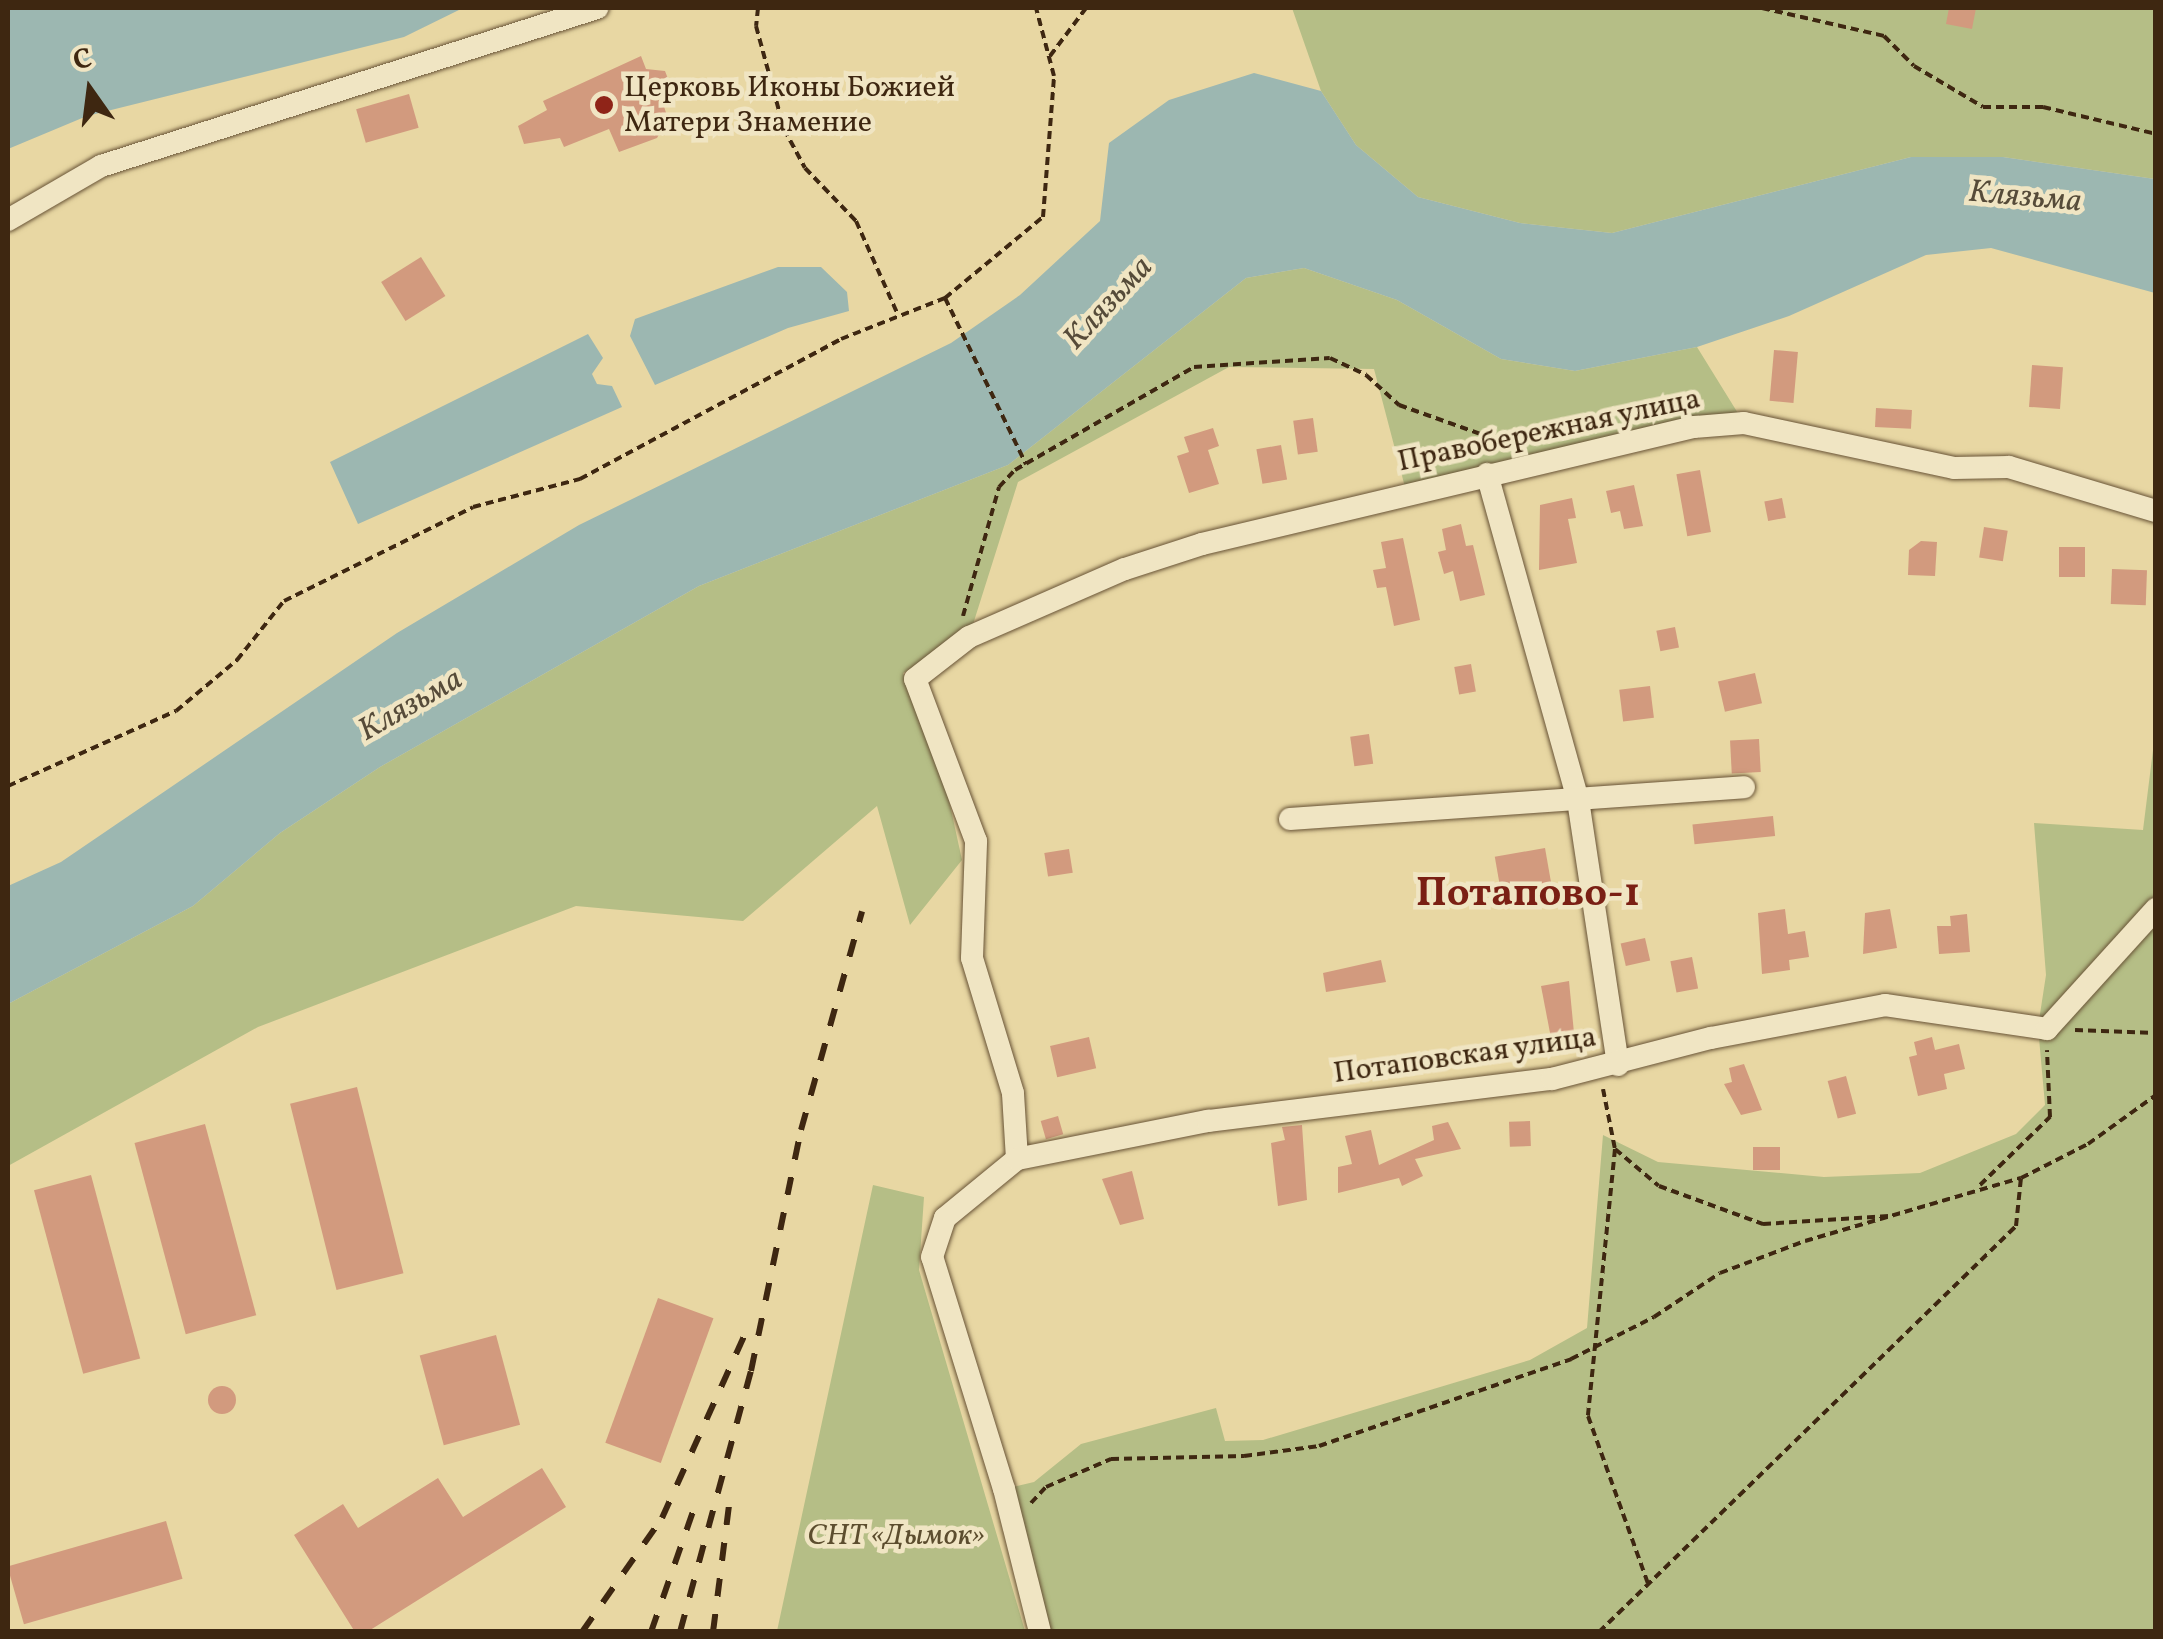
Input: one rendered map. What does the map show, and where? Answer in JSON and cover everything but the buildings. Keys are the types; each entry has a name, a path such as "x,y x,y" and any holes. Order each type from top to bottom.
{"street":[{"path":"8,220 100,166 597,8"},
{"name":"Правобережная улица","path":"1017,1159 1013,1093 972,958 976,841 915,679 962,643 1124,570 1202,544 1694,427 1744,423 1954,468 2010,466 2156,511"},
{"path":"1487,474 1578,800 1608,1067"},
{"path":"1290,819 1744,788"},
{"path":"2042,1028 2156,909"},
{"name":"Потаповская улица","path":"1017,1159 1208,1121 1608,1067 1711,1038 1885,1005 2042,1028"},
{"path":"1017,1159 945,1218 932,1257 1004,1489 1040,1632"}],"path":[{"path":"758,8 756,26 784,129 805,168 856,221 898,315"},
{"path":"8,786 79,760 176,711 237,660 284,600 473,506 580,479 898,315 945,298 1044,217 1054,76 1036,8"},
{"path":"1050,58 1086,8"},
{"path":"1762,8 1884,36 1914,66 1983,107 2043,106 2104,116 2156,134"},
{"path":"945,298 1026,464"},
{"path":"962,643 998,487 1026,464 1194,367 1330,358 1366,375 1398,406 1549,461"},
{"path":"1979,1186 2050,1117 2042,1028 2156,1033"},
{"path":"1608,1067 1615,1149 1588,1416 1648,1584"},
{"path":"1025,1516 1046,1487 1111,1459 1244,1456 1319,1446 1594,1347 1720,1273 1804,1240 1899,1216 1979,1186 2021,1178 2088,1144 2156,1095"},
{"path":"1615,1149 1659,1186 1763,1224 1899,1216"},
{"path":"1599,1632 2016,1226 2021,1178"}],"green space":[{"path":"1292,8 2155,8 2155,179 2003,157 1911,157 1612,233 1520,223 1418,197 1356,145 1321,91"},
{"path":"1304,268 1397,300 1501,359 1575,371 1697,347 1744,423 1406,491 1374,369 1229,367 1018,482 969,637 903,673 941,764 962,860 910,925 877,806 743,921 576,906 258,1027 8,1166 8,1004 193,906 280,833 380,767 699,586 1008,465 1246,278"},
{"path":"2153,750 2155,1631 1040,1631 1004,1489 1034,1482 1081,1444 1216,1408 1225,1441 1263,1440 1530,1360 1587,1328 1603,1135 1658,1162 1824,1177 1920,1173 2016,1134 2045,1105 2038,1027 2046,975 2034,823 2143,830"},
{"name":"СНТ «Дымок»","path":"873,1185 924,1197 919,1270 1025,1631 777,1631"}],"water":[{"path":"8,8 463,8 404,37 87,116 8,149"},
{"name":"Клязьма","path":"1254,73 1321,91 1356,145 1418,197 1520,223 1612,233 1911,157 2003,157 2155,179 2155,293 1991,248 1926,255 1789,316 1697,347 1575,371 1501,359 1397,300 1304,268 1246,278 1008,465 699,586 380,767 280,833 193,906 8,1004 8,886 61,862 397,633 579,525 951,343 1020,295 1100,221 1109,143 1169,100"},
{"path":"778,267 821,267 847,292 849,311 788,328 655,385 630,336 635,319"},
{"path":"588,334 603,358 592,374 597,384 612,386 622,407 358,524 330,462"}],"railway":[{"path":"680,1632 751,1371 801,1130 862,911"},
{"path":"582,1632 662,1518 746,1332"},
{"path":"713,1632 731,1490"},
{"path":"651,1632 698,1497"}],"place":[{"name":"Церковь Иконы Божией Матери Знамение","path":"604,105"}],"district":[{"name":"Потапово-1","path":"1528,895"}]}
